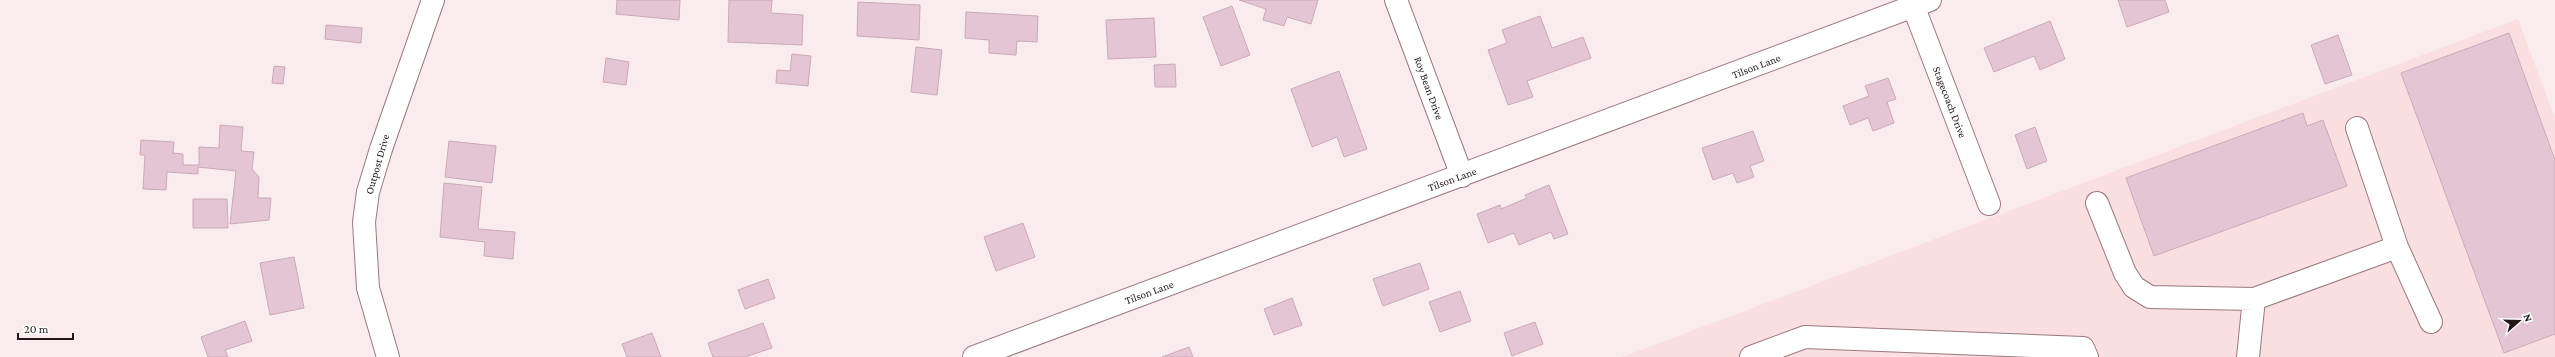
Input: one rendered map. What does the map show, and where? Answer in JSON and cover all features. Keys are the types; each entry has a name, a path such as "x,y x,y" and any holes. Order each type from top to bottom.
{"street":[{"name":"Outpost Drive","path":"388,357 368,288 364,222 368,192 381,149 434,0"},
{"name":"Roy Bean Drive","path":"1396,0 1462,176"},
{"name":"Tilson Lane","path":"974,357 1462,176 1918,2"},
{"name":"Stagecoach Drive","path":"1918,2 1989,204"},
{"path":"2357,128 2397,247 2431,322"},
{"path":"2097,203 2125,273 2134,287 2150,297 2254,299 2397,247"},
{"path":"2248,357 2254,299"},
{"path":"1751,357 1805,337 2084,348 2087,357"}],"shaded area":[{"path":"2518,19 2555,118 2555,357 1622,357"}],"building":[{"path":"617,0 680,0 679,20 616,14"},
{"path":"729,0 772,0 771,13 803,15 802,45 728,42"},
{"path":"1239,0 1318,0 1311,24 1287,17 1284,26 1263,20 1266,9"},
{"path":"2118,0 2165,0 2169,12 2127,27"},
{"path":"858,2 920,5 919,40 857,36"},
{"path":"1232,6 1250,55 1221,66 1203,17"},
{"path":"966,12 1038,16 1037,42 1017,41 1016,55 989,53 989,40 965,38"},
{"path":"1540,16 1552,48 1583,37 1591,58 1527,81 1533,97 1508,105 1488,50 1507,43 1502,30"},
{"path":"1154,18 1156,57 1108,59 1106,20"},
{"path":"2050,21 2065,59 2040,70 2034,56 1994,72 1984,48"},
{"path":"326,25 362,28 361,43 325,39"},
{"path":"2509,33 2555,160 2555,334 2504,353 2401,73"},
{"path":"2338,35 2352,75 2325,84 2311,45"},
{"path":"916,47 942,50 937,95 911,92"},
{"path":"792,54 811,56 808,86 776,83 777,70 790,71"},
{"path":"606,58 629,62 626,85 603,82"},
{"path":"1175,64 1176,87 1155,87 1154,65"},
{"path":"274,66 285,67 283,84 272,83"},
{"path":"1339,71 1367,149 1344,157 1337,137 1312,147 1291,89"},
{"path":"1888,78 1896,99 1887,102 1894,123 1873,131 1868,118 1850,125 1843,106 1869,96 1865,86"},
{"path":"2303,113 2307,126 2323,120 2347,186 2154,256 2126,178"},
{"path":"220,125 243,127 241,151 254,152 252,169 259,177 258,198 271,198 269,220 230,224 236,171 198,167 198,174 167,172 166,190 143,189 145,155 140,155 141,140 174,142 173,153 183,154 183,165 199,165 199,147 219,148"},
{"path":"2035,127 2047,161 2027,169 2015,135"},
{"path":"1753,131 1764,161 1750,166 1754,177 1737,183 1733,173 1713,180 1702,148"},
{"path":"449,141 496,146 492,183 445,177"},
{"path":"444,183 482,187 478,229 515,232 513,259 484,256 485,242 440,237"},
{"path":"1549,185 1568,234 1554,239 1551,232 1519,245 1514,233 1488,243 1477,214 1500,205 1501,209 1527,198 1525,195"},
{"path":"193,199 227,199 228,228 193,228"},
{"path":"1023,223 1035,257 996,271 984,237"},
{"path":"294,257 304,308 270,315 260,263"},
{"path":"1420,263 1429,289 1383,306 1373,279"},
{"path":"768,279 775,298 745,309 738,290"},
{"path":"1460,291 1471,321 1440,332 1429,302"},
{"path":"1292,298 1302,325 1274,335 1264,309"},
{"path":"245,321 252,341 225,350 228,357 208,357 201,337"},
{"path":"1535,322 1543,344 1512,356 1504,333"},
{"path":"763,323 772,348 745,357 713,357 708,343"},
{"path":"652,333 661,357 627,357 622,344"},
{"path":"1189,347 1193,357 1162,357"}]}
